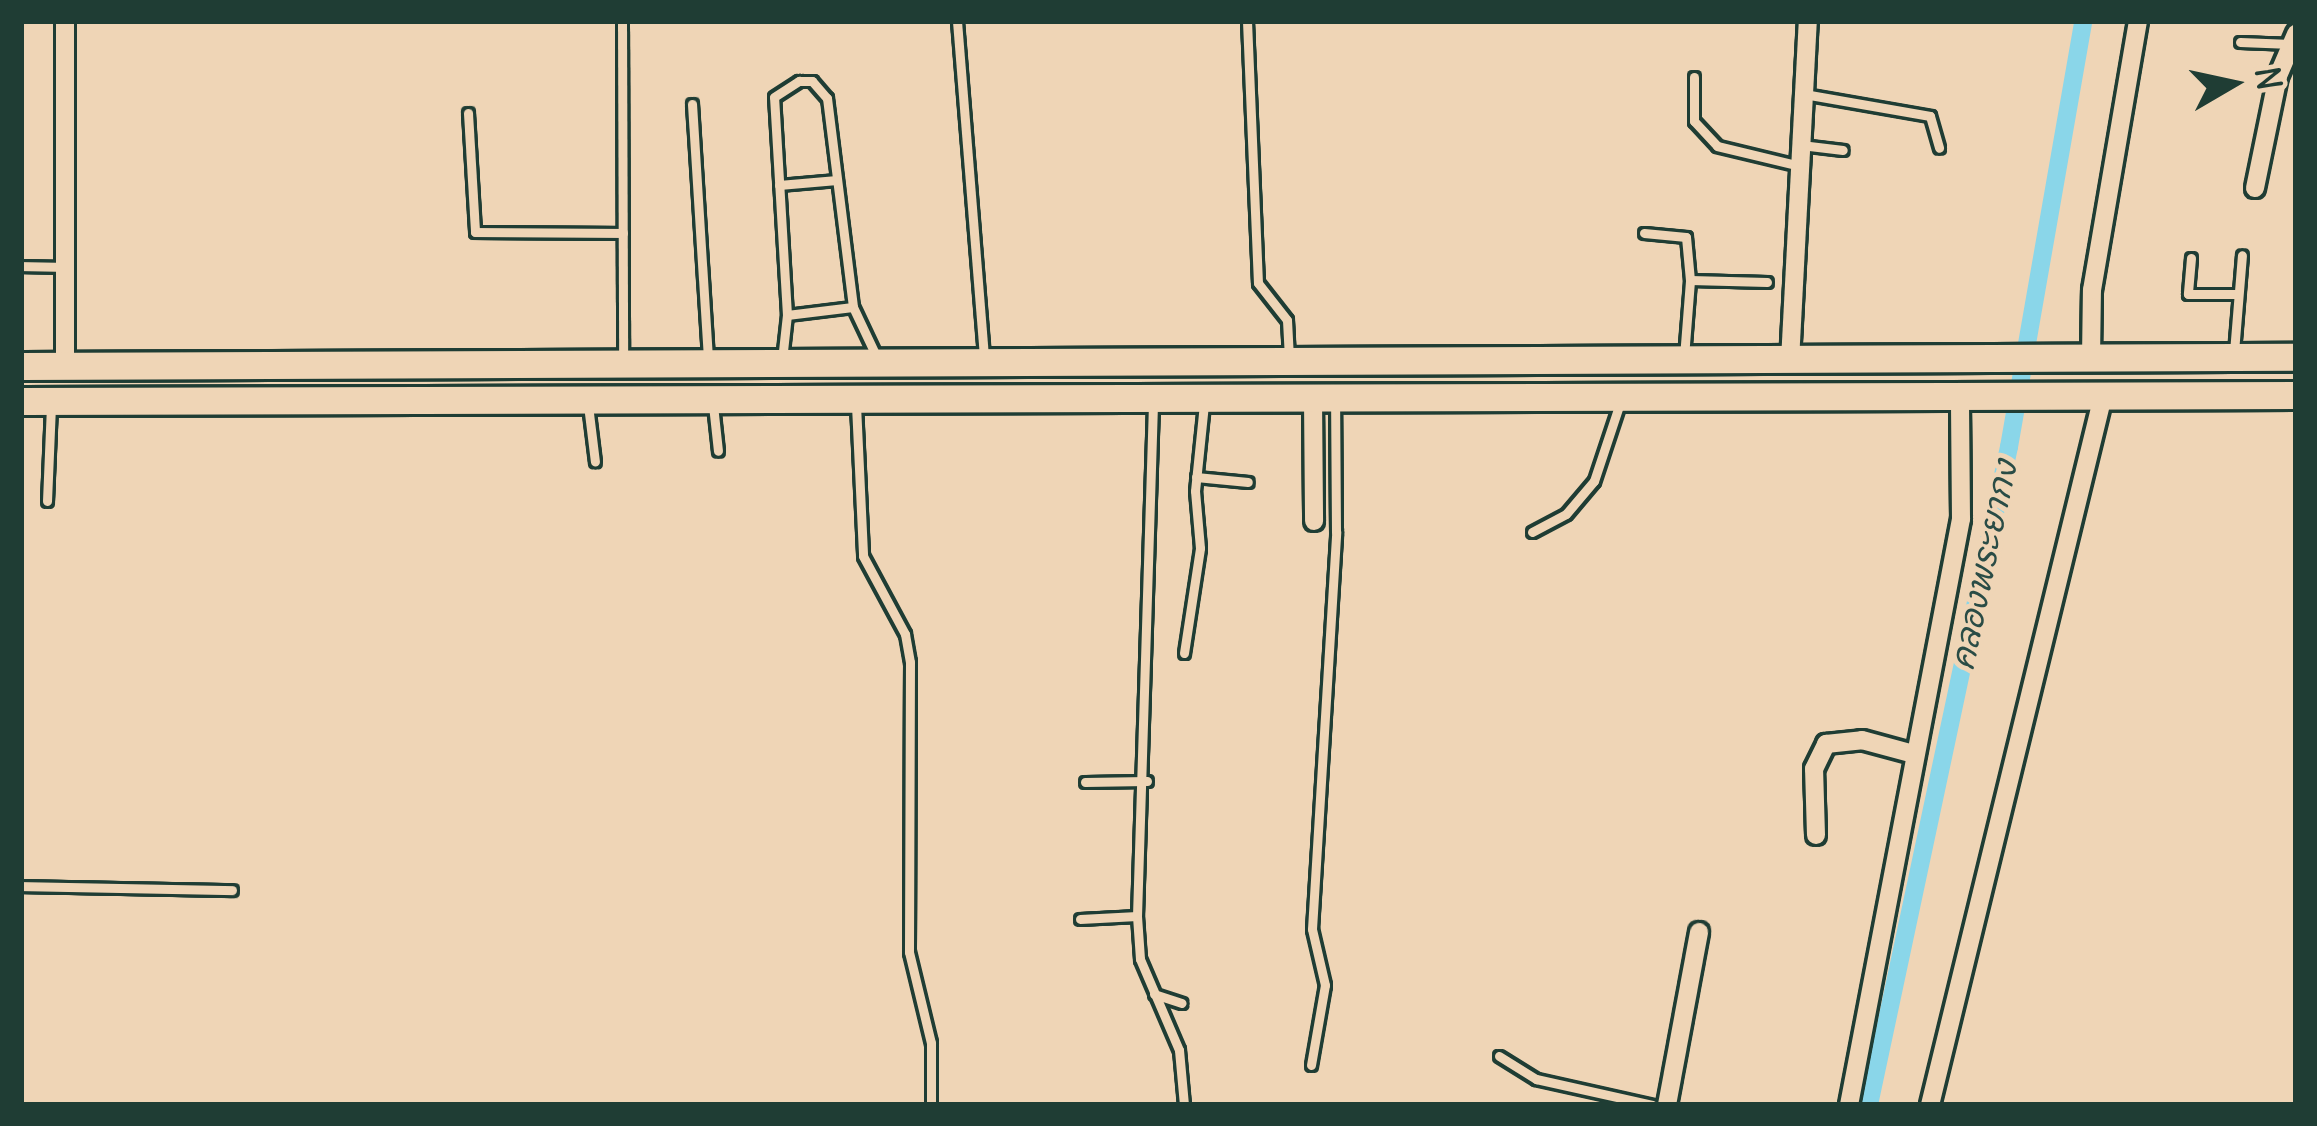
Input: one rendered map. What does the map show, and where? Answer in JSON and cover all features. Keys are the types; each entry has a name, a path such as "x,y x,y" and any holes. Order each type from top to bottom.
{"main road":[{"path":"21,366 2296,357"},
{"path":"1093,365 1095,399"},
{"path":"21,401 2296,395"}],"street":[{"path":"64,21 64,366"},
{"path":"1790,362 1808,21"},
{"path":"2086,358 2092,290 2138,21"},
{"path":"2255,188 2275,90 2294,39"},
{"path":"2275,90 2296,96"},
{"path":"1850,1105 1961,519 1974,397"},
{"path":"1930,1105 2090,397"},
{"path":"1314,521 1324,399"},
{"path":"1816,835 1814,770 1826,744 1862,740 1913,754"},
{"path":"1667,1105 1700,932"}],"lane":[{"path":"622,21 623,365"},
{"path":"957,21 984,363"},
{"path":"1246,21 1258,283 1287,320 1289,364"},
{"path":"2240,42 2294,39"},
{"path":"1694,77 1694,121 1717,146 1800,166"},
{"path":"782,366 787,315 774,97 799,81 812,81 827,98 853,307 880,364"},
{"path":"1804,94 1930,116 1939,148"},
{"path":"692,104 708,366"},
{"path":"467,113 475,232 623,233"},
{"path":"1802,145 1844,151"},
{"path":"779,185 837,180"},
{"path":"1644,233 1686,237 1690,280 1684,362"},
{"path":"2233,357 2242,255"},
{"path":"2191,258 2188,294 2237,294"},
{"path":"21,266 64,267"},
{"path":"1690,280 1767,282"},
{"path":"787,315 853,307"},
{"path":"1532,532 1566,514 1594,482 1621,398"},
{"path":"856,399 863,556 896,614 910,662 909,952 931,1043 931,1105"},
{"path":"1154,399 1147,781 1137,916 1140,959 1180,1050 1184,1105"},
{"path":"1184,653 1200,548 1196,476 1204,399"},
{"path":"1311,1065 1325,986 1312,928 1336,532 1324,399"},
{"path":"587,400 595,462"},
{"path":"712,400 718,451"},
{"path":"47,501 52,401"},
{"path":"1196,476 1248,482"},
{"path":"1085,782 1147,781"},
{"path":"21,886 232,890"},
{"path":"1080,919 1137,916"},
{"path":"1154,994 1182,1003"},
{"path":"1499,1056 1536,1079 1652,1105"}],"waterway":[{"name":"คลองพระยากง","path":"1869,1105 2009,447 2083,21"}]}
